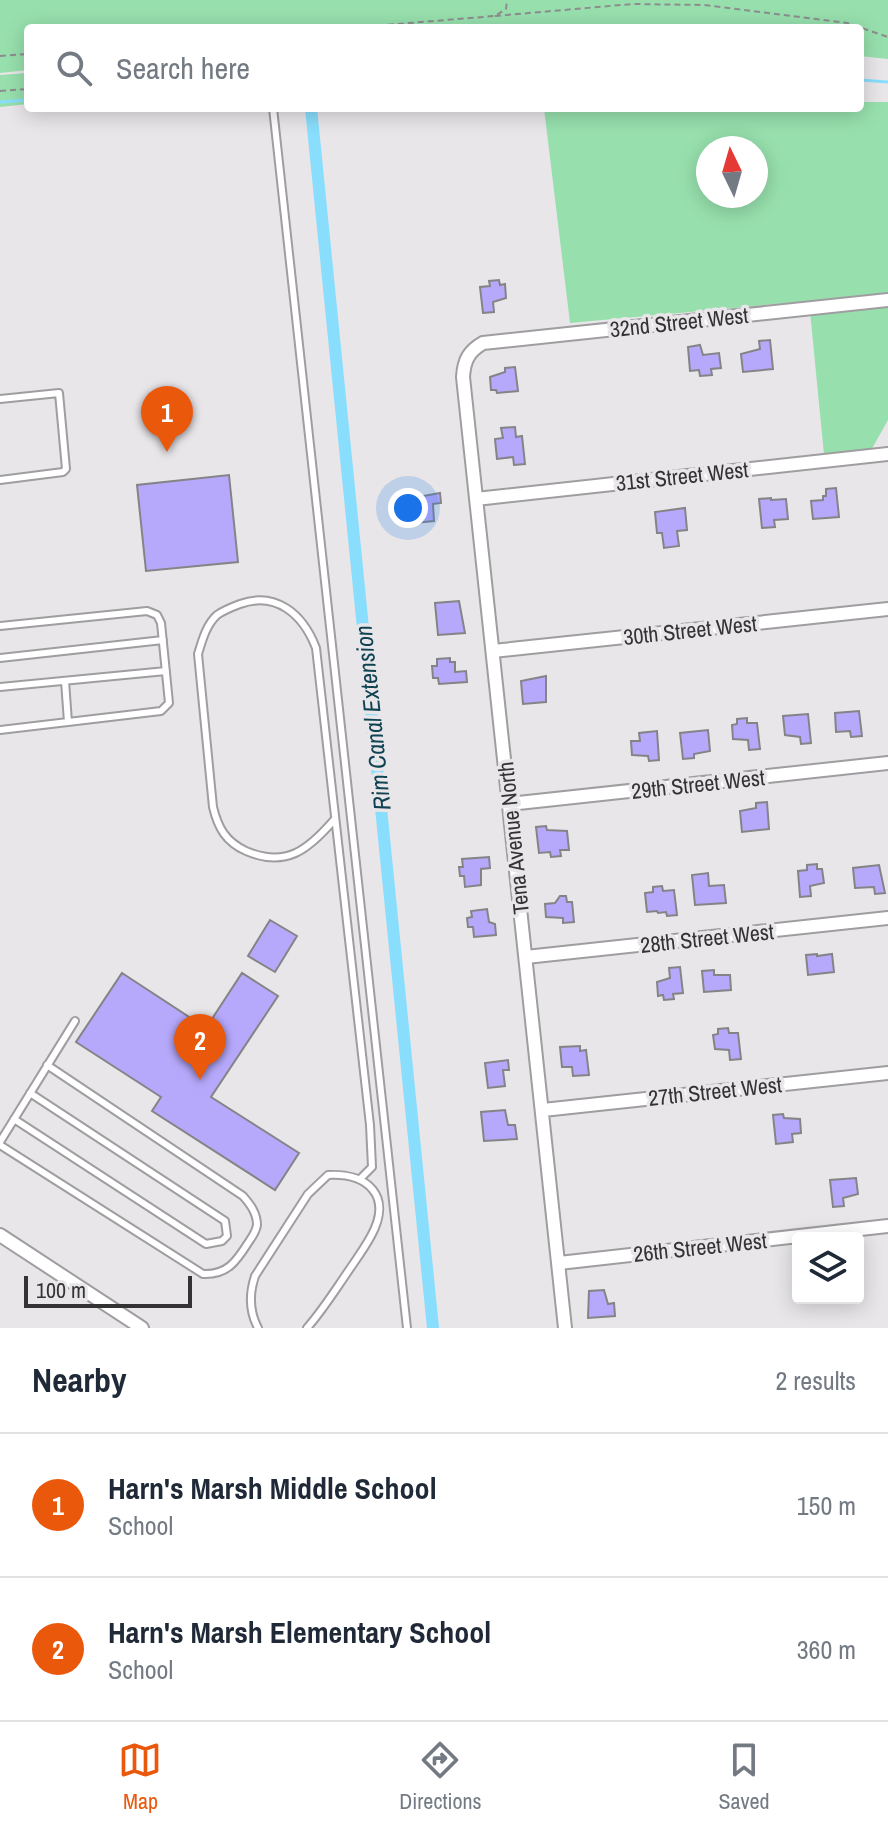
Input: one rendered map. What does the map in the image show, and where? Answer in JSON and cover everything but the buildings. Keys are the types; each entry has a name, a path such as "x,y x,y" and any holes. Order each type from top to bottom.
{"street":[{"name":"32nd Street West","path":"471,349 483,343 888,300"},
{"name":"Tena Avenue North","path":"471,349 464,364 463,377 565,1328"},
{"name":"31st Street West","path":"476,499 888,454"},
{"name":"30th Street West","path":"493,651 888,609"},
{"name":"29th Street West","path":"509,804 888,763"},
{"name":"28th Street West","path":"526,957 888,918"},
{"name":"27th Street West","path":"543,1110 888,1073"},
{"name":"26th Street West","path":"559,1263 888,1226"},
{"path":"0,1235 142,1328"}],"lane":[{"path":"273,112 407,1328"},
{"path":"0,399 59,393 66,469 63,472 0,480"},
{"path":"334,820 316,840 298,852 276,859 261,857 236,846 219,830 213,807 198,654 203,636 216,616 229,608 254,599 275,601 292,610 309,629 316,648 370,1125 372,1167 360,1179"},
{"path":"0,626 147,611 157,615 161,623 169,703 161,711 0,730"},
{"path":"0,658 163,640"},
{"path":"0,687 166,671"},
{"path":"65,681 68,722"},
{"path":"47,1065 243,1196 256,1215 256,1231 237,1261 218,1274 203,1274 0,1144 14,1119 47,1065 75,1021"},
{"path":"14,1119 206,1244 222,1241 227,1236 225,1221 30,1093"},
{"path":"258,1328 251,1309 250,1291 255,1276 308,1194 328,1175 345,1174 372,1187 378,1203 377,1220 372,1235 320,1314 307,1328"}],"path":[{"path":"495,16 506,9 507,0"},
{"path":"397,24 632,4 704,5 850,24"},
{"path":"864,29 888,37"},
{"path":"0,56 24,54"},
{"path":"0,91 24,89"}],"green space":[{"path":"0,0 888,0 888,59 864,56 864,24 24,24 24,70 0,73"},
{"path":"24,73 24,104 0,107 0,75"},
{"path":"864,102 888,102 888,420 865,461 825,465 809,301 570,323 544,112 864,112"}],"waterway":[{"path":"864,80 888,82"},
{"path":"0,102 24,100"},
{"name":"Rim Canal Extension","path":"311,112 433,1328"}],"place":[{"name":"Harn's Marsh Middle School","path":"167,452"},
{"name":"Harn's Marsh Elementary School","path":"200,1080"}]}
